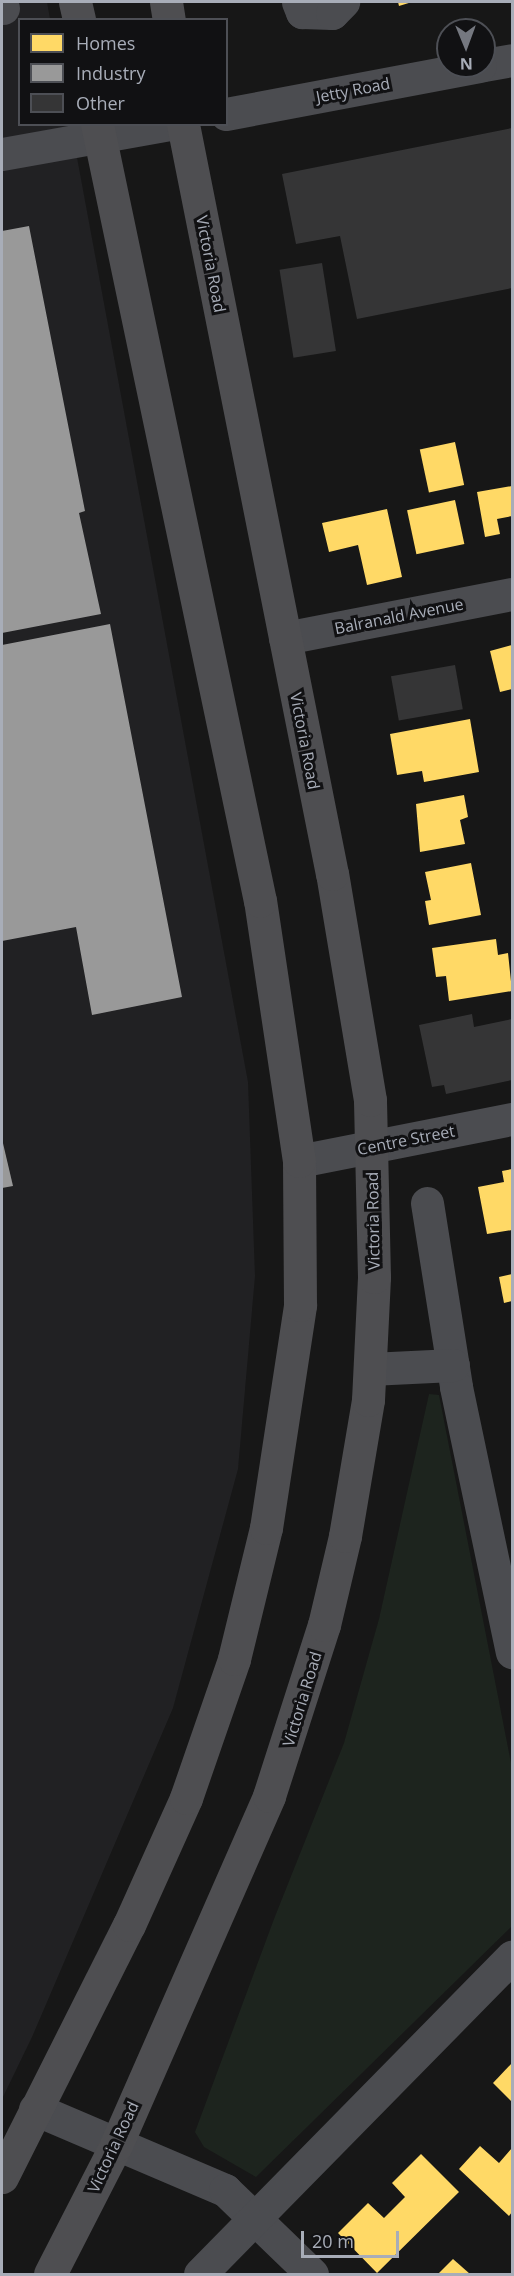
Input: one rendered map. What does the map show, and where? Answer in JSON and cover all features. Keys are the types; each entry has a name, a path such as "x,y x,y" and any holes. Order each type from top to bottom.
{"highway":[{"path":"75,2 79,18"},
{"path":"166,2 169,18"},
{"name":"Victoria Road","path":"50,2274 116,2145 269,1796 298,1716 345,1536 368,1400 370,1369 374,1277 370,1101 355,1006 285,638 183,126"},
{"path":"2,2177 129,1925 181,1808 234,1659 266,1528 300,1305 299,1161 260,901 98,130"}],"street":[{"path":"298,2 302,12 332,13 343,2"},
{"path":"496,63 513,60"},
{"name":"Jetty Road","path":"228,114 436,74"},
{"path":"2,154 98,130 147,126"},
{"name":"Balranald Avenue","path":"285,638 513,594"},
{"name":"Centre Street","path":"299,1161 513,1119"},
{"path":"428,1203 453,1365 513,1652"},
{"path":"370,1369 453,1365"},
{"path":"200,2274 513,1956"},
{"path":"35,2109 225,2190 256,2217 312,2274"}],"shaded area":[{"path":"2,2 47,2 50,18 18,18 18,126 71,126 248,1082 255,1276 238,1469 173,1708 32,2037 2,2099"},
{"path":"429,1394 439,1395 512,1768 512,1926 256,2177 204,2147 195,2132 274,1919 344,1743 379,1619"}],"building: Homes":[{"path":"398,2 412,2 399,6"},
{"path":"455,442 464,485 429,493 420,449"},
{"path":"512,486 512,516 497,519 500,534 485,537 477,492"},
{"path":"455,500 464,544 416,554 407,510"},
{"path":"387,509 402,577 367,585 358,545 329,552 322,523"},
{"path":"512,645 512,689 500,692 490,651"},
{"path":"470,719 479,772 424,782 422,771 397,775 390,734"},
{"path":"464,795 468,817 460,820 465,844 420,852 416,804"},
{"path":"471,863 481,915 429,925 425,901 431,900 425,872"},
{"path":"496,939 498,955 508,953 512,991 449,1001 446,976 436,977 432,948"},
{"path":"512,1169 512,1230 487,1234 478,1187 504,1182 502,1171"},
{"path":"512,1274 512,1301 504,1303 499,1277"},
{"path":"512,2063 512,2102 493,2083"},
{"path":"480,2146 499,2163 512,2148 512,2212 509,2216 459,2169"},
{"path":"421,2154 459,2192 377,2273 338,2233 368,2203 384,2218 405,2197 392,2183"},
{"path":"453,2259 470,2274 438,2274"}],"building: Industry":[{"path":"29,226 85,511 79,513 101,614 2,633 2,231"},
{"path":"110,624 182,997 92,1015 76,927 2,941 2,645"},
{"path":"2,1139 13,1186 2,1188"}],"building: Other":[{"path":"512,128 512,288 357,319 340,236 296,244 282,174"},
{"path":"322,263 336,351 293,358 280,270"},
{"path":"455,665 463,709 399,721 391,676"},
{"path":"472,1014 474,1027 512,1019 512,1080 446,1094 444,1085 432,1087 419,1025"}]}
